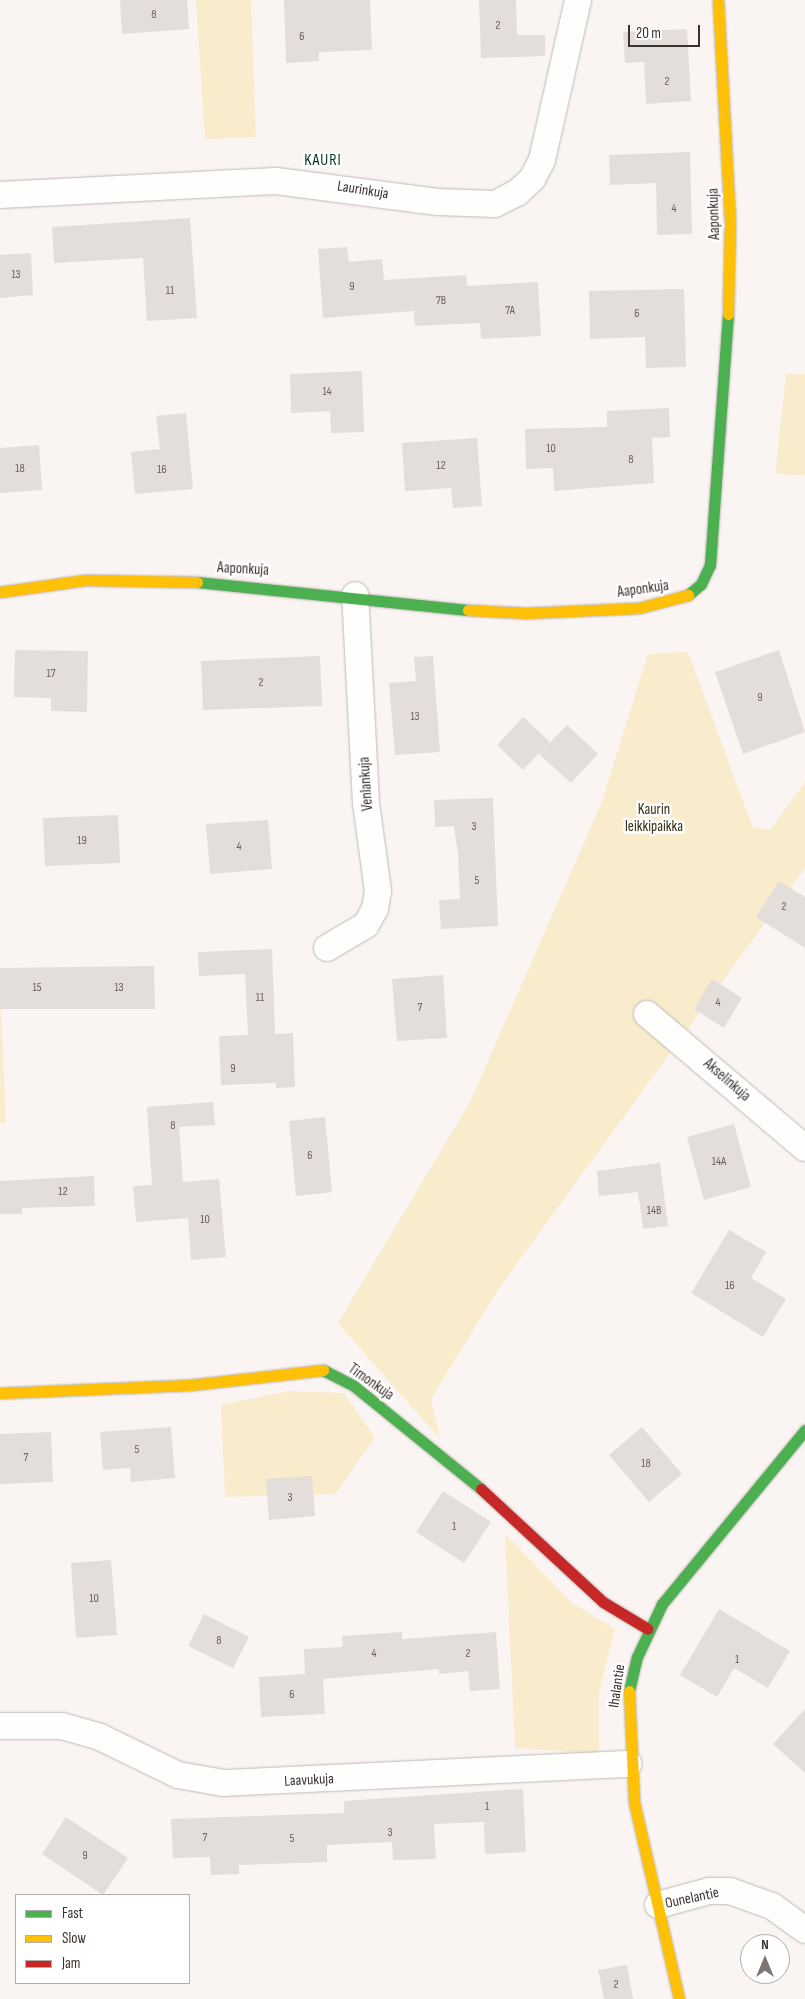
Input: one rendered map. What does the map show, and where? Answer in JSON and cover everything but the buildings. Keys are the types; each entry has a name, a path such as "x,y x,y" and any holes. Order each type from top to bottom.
{"street":[{"name":"Laurinkuja","path":"0,196 276,181 438,202 495,204 517,194 532,179 542,160 578,0"},
{"name":"Aaponkuja","path":"0,592 85,580 233,582 355,595 438,608 526,612 665,605 685,597 701,584 713,544 731,278 718,0"},
{"name":"Venlankuja","path":"327,948 366,925 375,910 378,890 366,803 355,595"},
{"name":"Akselinkuja","path":"647,1014 805,1148"},
{"name":"Timonkuja","path":"0,1393 190,1385 323,1370 354,1386 506,1510 603,1602 648,1629"},
{"name":"Ihalantie","path":"678,1999 629,1764 629,1692 648,1629 662,1604 805,1430"},
{"name":"Laavukuja","path":"0,1726 62,1726 100,1737 178,1775 224,1783 629,1764"},
{"name":"Ounelantie","path":"658,1905 709,1891 730,1891 772,1906 805,1930"}],"green space":[{"path":"196,0 251,0 256,137 205,139"},
{"path":"786,374 805,374 805,475 775,474"},
{"name":"Kaurin leikkipaikka","path":"688,652 753,828 770,830 805,782 805,868 499,1288 431,1399 440,1439 338,1323 470,1102 601,804 648,654"},
{"path":"0,989 6,1123 0,1123"},
{"path":"288,1391 344,1393 375,1438 335,1494 225,1497 221,1405"},
{"path":"505,1534 572,1603 615,1629 599,1693 599,1754 515,1748"}],"traffic: fast":[{"path":"688,595 701,584 710,565 728,314"},
{"path":"197,582 468,610"},
{"path":"323,1370 354,1386 481,1489"},
{"path":"629,1691 637,1657 662,1604 805,1430"}],"traffic: slow":[{"path":"718,0 730,219 728,314"},
{"path":"0,592 85,580 197,582"},
{"path":"468,610 526,613 639,608 688,595"},
{"path":"0,1393 190,1385 323,1370"},
{"path":"629,1691 634,1802 679,1999"}],"traffic: jam":[{"path":"481,1489 603,1602 648,1629"}],"district":[{"name":"KAURI","path":"323,161"}]}
